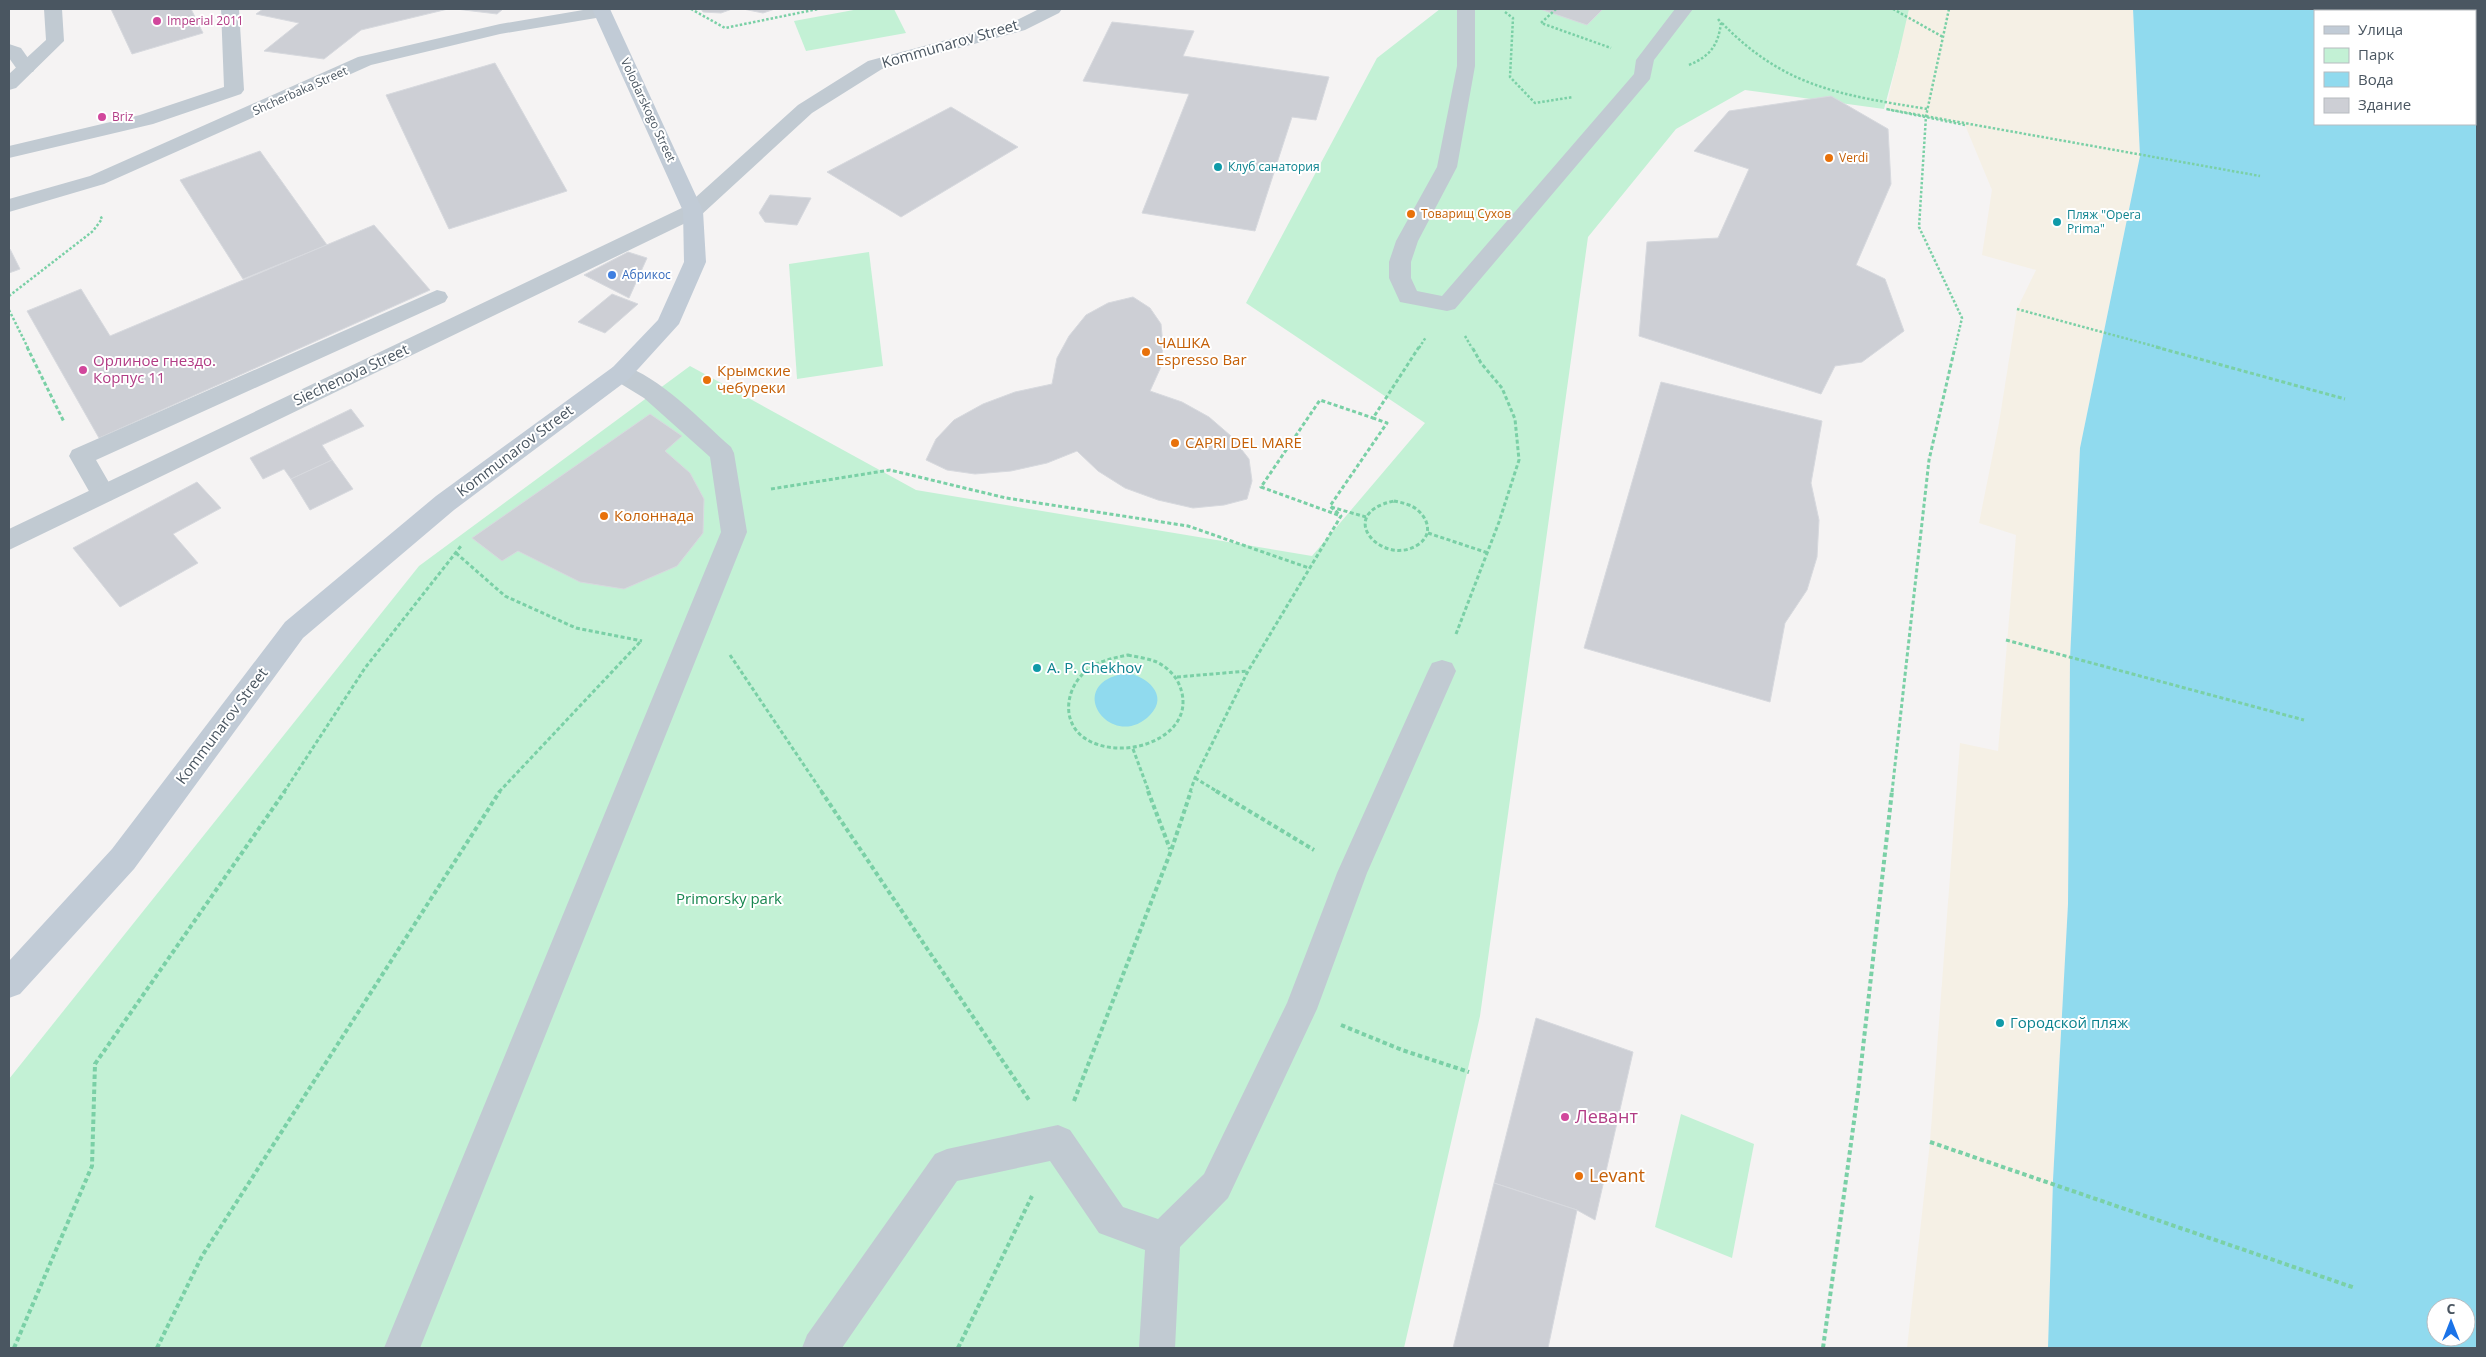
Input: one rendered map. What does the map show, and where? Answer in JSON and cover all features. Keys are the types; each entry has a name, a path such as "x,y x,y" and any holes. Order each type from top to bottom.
{"main road":[{"name":"Volodarskogo Street","path":"602,10 693,212"},
{"name":"Kommunarov Street","path":"9,983 123,858 294,630 445,503 621,372 668,324 695,262 693,212"}],"street":[{"path":"9,84 55,41 53,9"},
{"path":"9,152 146,120 234,90 230,9"},
{"name":"Kommunarov Street","path":"693,212 805,109 875,65 1019,26 1053,9"},
{"path":"1466,9 1466,66 1447,167 1407,240 1400,262 1400,278 1408,297 1447,304 1643,75 1644,60 1684,9"},
{"name":"Shcherbaka Street","path":"9,206 97,180 365,62 500,29 602,10"},
{"path":"9,50 14,52 26,68"},
{"name":"Siechenova Street","path":"9,540 103,493 693,212"},
{"path":"103,493 81,456 437,297"},
{"path":"402,1348 684,650 734,532 722,453 652,392 621,372"},
{"path":"1157,1348 1162,1239 1216,1186 1301,1009 1352,873 1442,671"},
{"path":"820,1348 947,1166 1058,1142 1111,1221 1162,1239"}],"path":[{"path":"691,9 725,28 818,9"},
{"path":"1500,9 1513,18 1510,77 1535,103 1574,97"},
{"path":"1556,9 1541,23 1644,60"},
{"path":"1892,9 1943,37"},
{"path":"1823,1348 1858,1092 1929,460 1962,318 1919,226 1926,116 1949,9"},
{"path":"1721,23 1730,33 1776,66 1814,85 1840,94 1927,109"},
{"path":"1965,125 1886,109 2260,176"},
{"path":"9,296 93,231 102,219 98,213"},
{"path":"1373,418 1447,304 1482,363 1502,388 1515,420 1518,460 1488,553 1442,671"},
{"path":"2017,309 2345,399"},
{"path":"9,310 81,456"},
{"path":"1330,506 1386,423 1320,400 1261,487 1341,516"},
{"path":"728,496 890,470 1006,498 1188,526 1310,568"},
{"path":"1406,503 1423,513 1429,525 1428,533 1420,544 1410,548 1388,548 1370,538 1365,526 1366,518 1371,510 1379,504 1406,503"},
{"path":"1330,506 1341,516"},
{"path":"1330,506 1366,518"},
{"path":"958,1348 1058,1142 1171,851 1195,778 1248,671 1341,516"},
{"path":"1428,533 1488,553"},
{"path":"14,1348 92,1166 95,1064 298,774 365,668 466,540"},
{"path":"456,553 505,596 576,628 684,650"},
{"path":"701,611 1058,1142"},
{"path":"2006,640 2304,720"},
{"path":"157,1348 202,1256 503,786 641,641"},
{"path":"1128,654 1148,657 1164,665 1177,677 1184,701 1180,717 1161,738 1144,747 1134,749 1103,747 1073,726 1068,710 1072,685 1083,671 1099,660 1128,654"},
{"path":"1177,677 1248,671"},
{"path":"1134,749 1171,851"},
{"path":"1195,778 1352,873"},
{"path":"1301,1009 1402,1050 1469,1072"},
{"path":"1930,1142 2355,1288"}],"green space":[{"path":"859,9 894,9 906,33 806,51 794,21"},
{"name":"Primorsky park","path":"1440,9 1911,9 1884,109 1745,90 1676,129 1588,237 1480,1016 1404,1348 9,1348 9,1079 419,566 690,366 916,490 1312,556 1425,423 1246,303 1377,58"},
{"path":"869,252 883,366 797,379 789,264"},
{"path":"1681,1114 1754,1144 1732,1258 1655,1227"}],"sand":[{"path":"1909,9 2133,9 2140,156 2080,448 2070,659 2068,904 2053,1180 2048,1348 1907,1348 1930,1142 1960,743 1998,751 2016,535 1979,523 1999,423 2017,309 2036,270 1982,255 1992,190 1965,125 1886,109"}],"water":[{"path":"2133,9 2477,9 2477,1348 2048,1348 2053,1180 2068,904 2070,659 2080,448 2140,156"},
{"path":"1127,673 1148,682 1157,694 1158,700 1156,708 1150,715 1135,725 1121,726 1108,721 1099,712 1095,701 1097,689 1107,679"}],"building":[{"name":"Imperial 2011","path":"111,9 191,9 203,33 132,54"},
{"path":"263,9 448,9 361,30 324,59 264,51 299,23 256,14"},
{"path":"456,9 503,9 497,14"},
{"path":"701,9 732,9 721,13 703,12"},
{"path":"743,9 775,9 763,13"},
{"path":"1540,9 1603,9 1587,25"},
{"name":"Клуб санатория","path":"1112,22 1194,31 1183,56 1329,77 1316,120 1292,117 1255,231 1142,213 1189,94 1083,81"},
{"path":"495,63 567,191 449,229 386,95"},
{"path":"1831,96 1888,129 1891,184 1856,265 1885,279 1904,331 1862,362 1835,366 1821,394 1639,336 1647,242 1718,238 1749,169 1694,151 1729,111"},
{"path":"951,107 1018,147 901,217 827,172"},
{"path":"260,151 327,245 243,279 180,180"},
{"path":"770,195 811,198 797,225 765,222 759,213"},
{"path":"374,225 430,290 99,438 27,311 81,289 110,336"},
{"path":"9,250 20,269 9,273"},
{"path":"628,252 647,258 629,298 584,275"},
{"path":"612,294 638,304 605,333 578,322"},
{"path":"1133,297 1150,308 1161,324 1163,346 1160,369 1150,391 1182,402 1209,417 1231,436 1249,459 1252,481 1247,499 1224,505 1193,508 1158,500 1125,488 1098,471 1077,451 1047,463 1011,471 975,474 947,470 926,460 936,439 954,420 983,404 1015,392 1052,384 1057,358 1069,336 1086,315 1108,303"},
{"path":"1661,382 1822,421 1811,483 1819,520 1817,557 1807,590 1785,623 1770,702 1584,648"},
{"path":"351,409 364,426 322,445 332,460 291,479 284,469 263,479 250,458"},
{"name":"Колоннада","path":"650,414 682,436 665,451 690,473 704,499 703,533 677,566 624,589 580,582 518,551 502,561 472,538"},
{"path":"332,460 353,489 310,510 291,479"},
{"path":"197,482 221,508 173,534 198,563 120,607 73,548"},
{"name":"Левант","path":"1536,1018 1633,1052 1595,1220 1577,1210 1494,1183"},
{"path":"1494,1183 1577,1210 1548,1348 1453,1348"}],"place":[{"name":"Imperial 2011","path":"157,21"},
{"name":"Briz","path":"102,117"},
{"name":"Verdi","path":"1829,158"},
{"name":"Клуб санатория","path":"1218,167"},
{"name":"Товарищ Сухов","path":"1411,214"},
{"name":"Пляж \"Opera Prima\"","path":"2057,222"},
{"name":"Абрикос","path":"612,275"},
{"name":"ЧАШКА Espresso Bar","path":"1146,352"},
{"name":"Орлиное гнездо. Корпус 11","path":"83,370"},
{"name":"Крымские чебуреки","path":"707,380"},
{"name":"CAPRI DEL MARE","path":"1175,443"},
{"name":"Колоннада","path":"604,516"},
{"name":"A. P. Chekhov","path":"1037,668"},
{"name":"Городской пляж","path":"2000,1023"},
{"name":"Левант","path":"1565,1117"},
{"name":"Levant","path":"1579,1176"}]}
